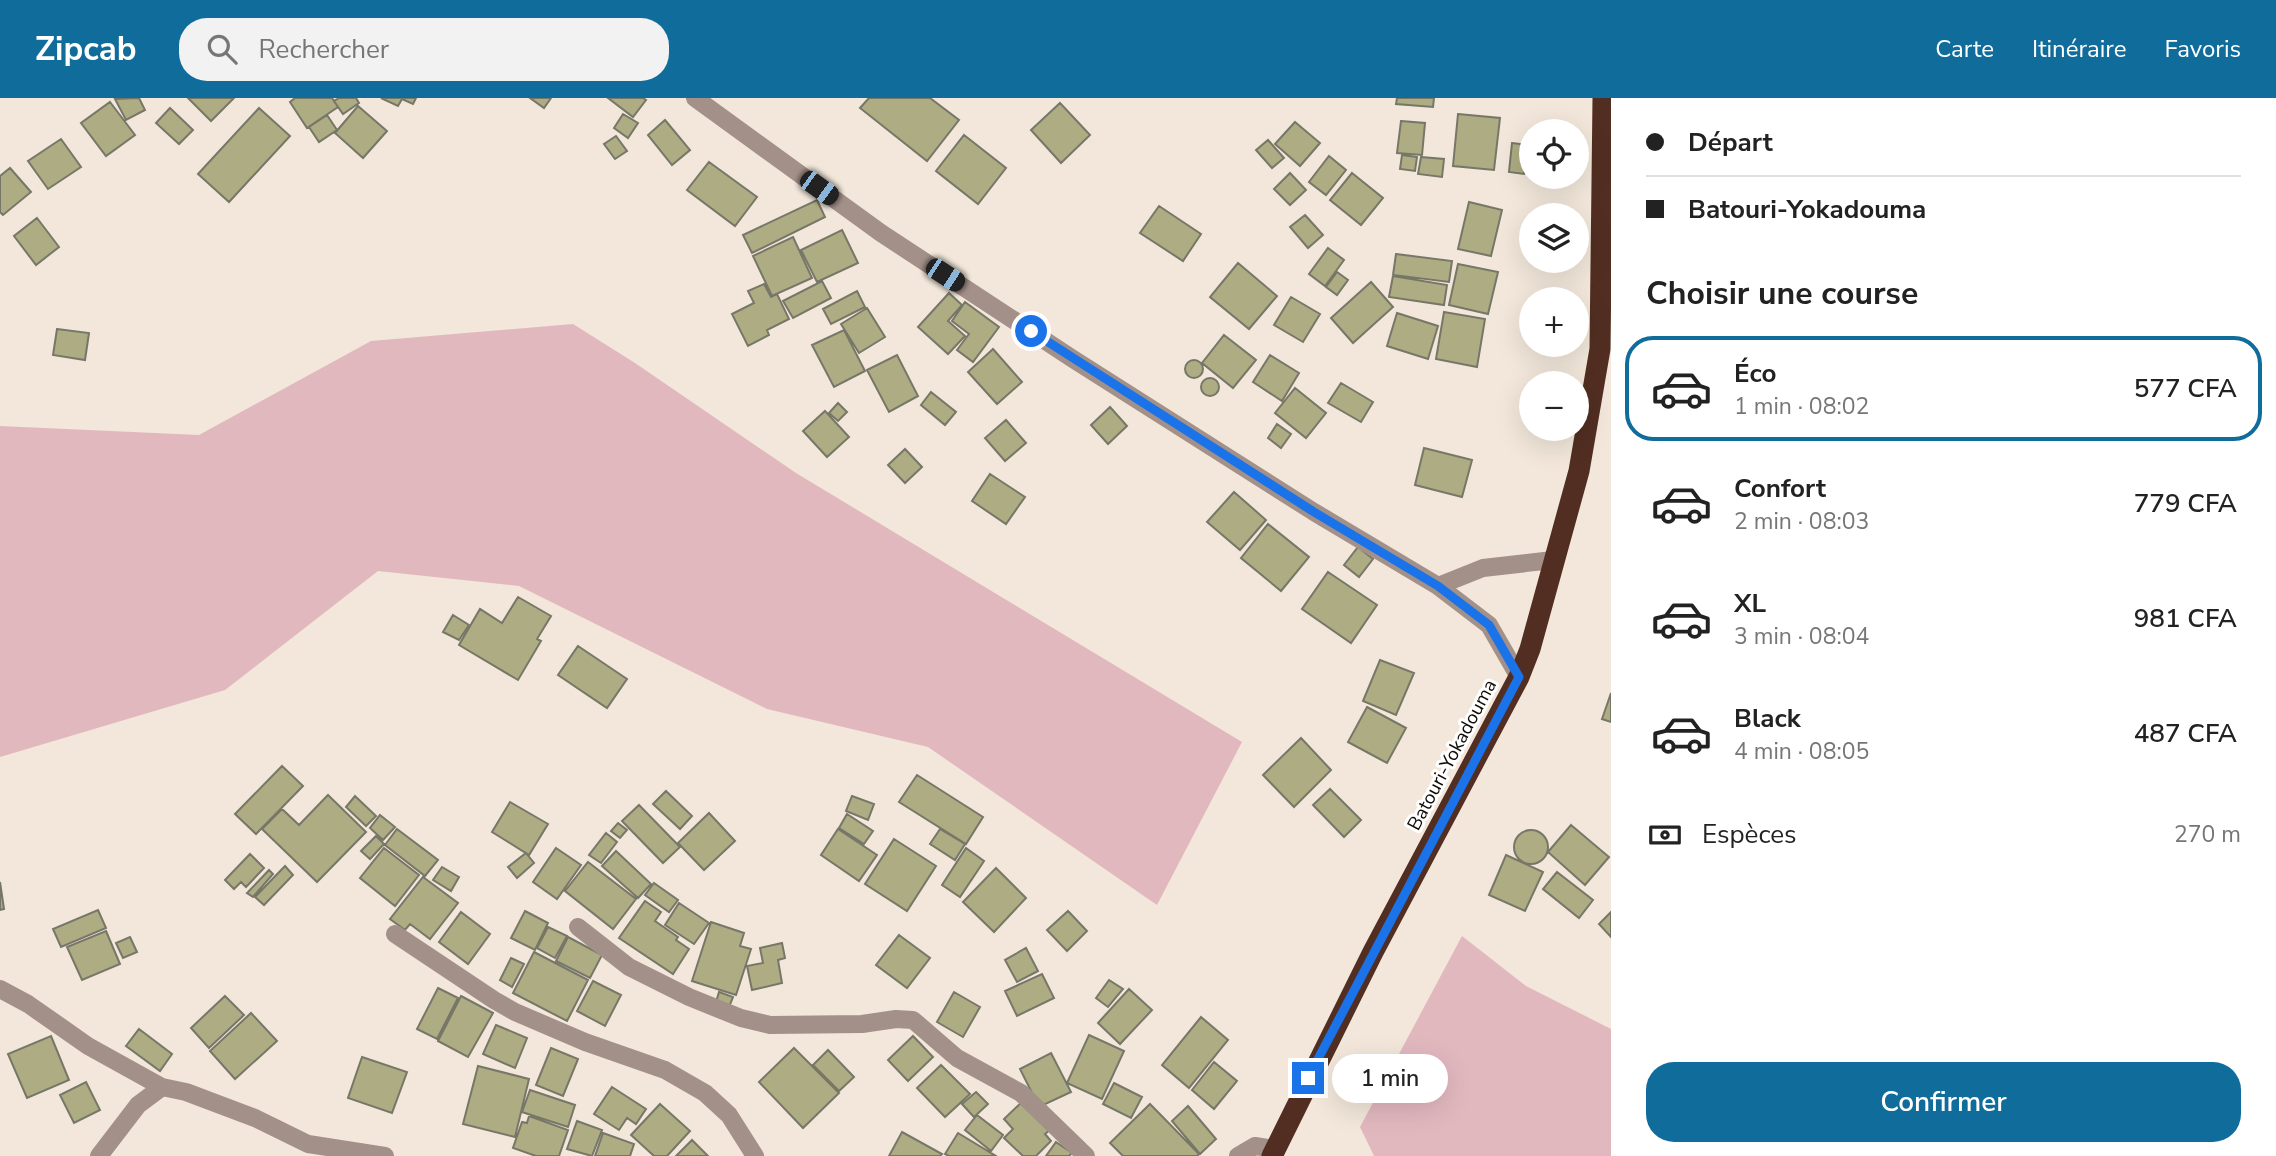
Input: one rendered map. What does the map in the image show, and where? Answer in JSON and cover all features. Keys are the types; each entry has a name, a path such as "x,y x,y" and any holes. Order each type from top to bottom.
{"highway":[{"name":"Batouri-Yokadouma","path":"1273,1153 1373,952 1519,677 1530,649 1579,471 1606,351 1603,98"}],"street":[{"path":"695,98 881,233 1062,352 1314,512 1438,586 1489,625 1519,677"},
{"path":"1438,586 1483,568 1553,560"},
{"path":"578,926 629,967 689,997 741,1017 770,1025 862,1024 896,1019 913,1020 957,1058 1021,1093 1086,1156"},
{"path":"395,934 515,1012 585,1042 665,1070 705,1093 729,1115 755,1156"},
{"path":"0,989 28,1004 88,1046 162,1087 186,1092 255,1118 308,1143 385,1156"},
{"path":"99,1156 138,1105 162,1087"},
{"path":"1238,1156 1255,1146 1273,1153"}],"shaded area":[{"path":"573,324 796,473 1242,742 1157,905 928,747 767,709 519,586 378,571 225,690 0,757 0,426 199,435 371,341"},
{"path":"1462,936 1526,986 1611,1029 1611,1156 1374,1156 1360,1127"}],"building":[{"path":"139,98 145,110 126,120 115,99"},
{"path":"188,98 234,98 211,121"},
{"path":"295,98 332,98 338,107 307,128 290,102"},
{"path":"339,98 356,98 359,103 343,114 334,101"},
{"path":"381,98 416,98 413,104 402,99 398,106"},
{"path":"530,98 551,98 544,108"},
{"path":"608,98 643,98 646,100 633,117"},
{"path":"869,98 930,98 959,120 927,161 860,108"},
{"path":"1397,98 1434,98 1433,107 1396,104"},
{"path":"110,102 135,135 106,156 81,123"},
{"path":"1060,103 1090,135 1061,163 1031,130"},
{"path":"358,106 387,131 363,158 335,133"},
{"path":"170,108 193,130 179,144 156,123"},
{"path":"259,108 290,136 229,202 198,174"},
{"path":"623,114 638,123 628,138 614,128"},
{"path":"1458,114 1500,118 1494,170 1453,166"},
{"path":"327,115 337,130 319,142 309,127"},
{"path":"665,120 690,150 672,165 648,135"},
{"path":"1401,121 1425,123 1422,155 1397,153"},
{"path":"1295,122 1320,143 1300,166 1275,144"},
{"path":"964,135 1006,168 978,204 936,171"},
{"path":"616,136 627,151 615,159 604,144"},
{"path":"61,139 81,167 48,189 28,161"},
{"path":"1268,140 1284,158 1272,168 1256,150"},
{"path":"1512,143 1519,144 1519,173 1509,172"},
{"path":"1402,155 1417,157 1415,171 1400,169"},
{"path":"1329,156 1346,170 1326,195 1309,182"},
{"path":"1421,157 1444,159 1442,177 1418,174"},
{"path":"709,162 757,197 735,226 687,190"},
{"path":"10,168 31,192 3,215 0,212 0,176"},
{"path":"1290,173 1306,190 1290,205 1274,189"},
{"path":"1352,173 1383,198 1361,225 1330,200"},
{"path":"817,200 825,217 752,253 743,235"},
{"path":"1469,202 1502,210 1491,256 1458,249"},
{"path":"1159,206 1201,234 1183,261 1140,233"},
{"path":"1305,215 1323,235 1308,248 1290,227"},
{"path":"37,218 59,247 36,265 14,236"},
{"path":"842,230 858,263 817,282 801,250"},
{"path":"793,237 812,278 772,296 753,256"},
{"path":"1328,248 1344,260 1325,286 1309,274"},
{"path":"1396,254 1452,261 1449,282 1393,275"},
{"path":"1238,263 1277,296 1249,329 1210,297"},
{"path":"1458,264 1498,272 1488,314 1449,305"},
{"path":"1337,272 1348,280 1337,295 1326,287"},
{"path":"1393,276 1447,285 1444,305 1389,297"},
{"path":"822,281 831,298 793,318 783,301"},
{"path":"1371,282 1393,307 1353,343 1331,318"},
{"path":"764,284 771,297 777,294 789,319 767,330 769,335 748,346 732,314 754,303 748,291"},
{"path":"857,291 865,307 831,324 823,309"},
{"path":"949,293 962,305 948,321 965,336 948,354 918,327"},
{"path":"1291,297 1320,314 1303,342 1274,325"},
{"path":"965,302 999,327 973,362 957,350 969,334 952,321"},
{"path":"867,308 885,337 859,353 841,324"},
{"path":"1444,312 1485,319 1477,367 1436,359"},
{"path":"1397,313 1438,326 1428,359 1387,346"},
{"path":"57,329 89,333 85,360 53,355"},
{"path":"844,330 865,371 834,387 812,345"},
{"path":"1224,335 1256,360 1233,388 1202,363"},
{"path":"993,349 1022,382 997,404 968,372"},
{"path":"897,355 918,396 889,412 867,370"},
{"path":"1270,355 1299,373 1282,401 1253,382"},
{"path":"1194,360 1200,363 1203,369 1200,375 1194,378 1188,375 1185,369 1188,363"},
{"path":"1210,378 1218,383 1219,387 1214,395 1210,396 1202,391 1201,387 1206,379"},
{"path":"1341,383 1373,402 1361,422 1328,403"},
{"path":"1295,388 1326,413 1306,438 1275,413"},
{"path":"931,392 956,412 945,425 921,405"},
{"path":"838,403 847,412 838,421 829,413"},
{"path":"1110,407 1127,426 1108,444 1091,425"},
{"path":"825,411 849,437 827,457 803,431"},
{"path":"1006,420 1026,443 1005,461 985,438"},
{"path":"1277,424 1291,434 1281,448 1268,438"},
{"path":"1424,448 1472,460 1462,497 1415,485"},
{"path":"905,449 922,467 905,483 888,465"},
{"path":"990,474 1025,497 1006,524 972,501"},
{"path":"1234,492 1266,520 1240,550 1207,522"},
{"path":"1268,524 1309,557 1281,591 1241,558"},
{"path":"1358,547 1373,559 1359,577 1344,565"},
{"path":"1328,572 1377,605 1351,643 1302,609"},
{"path":"518,597 551,616 537,639 541,641 518,680 459,645 480,609 502,623"},
{"path":"453,615 469,625 459,640 443,632"},
{"path":"578,646 627,679 607,708 558,675"},
{"path":"1380,660 1414,673 1396,715 1363,701"},
{"path":"1611,693 1611,722 1602,719"},
{"path":"1367,707 1406,728 1387,763 1348,742"},
{"path":"1301,738 1331,770 1294,807 1263,775"},
{"path":"282,766 303,786 256,834 235,814"},
{"path":"917,775 983,817 966,844 899,802"},
{"path":"1330,789 1361,820 1344,837 1313,805"},
{"path":"666,791 692,816 680,829 653,804"},
{"path":"328,795 366,832 317,882 262,829 282,809 299,825"},
{"path":"355,796 376,816 366,826 346,807"},
{"path":"852,796 874,804 868,820 846,811"},
{"path":"510,802 548,824 529,855 492,832"},
{"path":"639,805 680,847 663,863 622,821"},
{"path":"709,813 735,841 704,870 678,843"},
{"path":"847,814 873,831 864,844 839,828"},
{"path":"380,815 395,827 383,840 370,828"},
{"path":"618,823 627,830 620,838 611,831"},
{"path":"1571,825 1609,857 1585,885 1548,852"},
{"path":"397,829 438,860 425,876 385,845"},
{"path":"838,829 877,855 859,881 821,855"},
{"path":"940,829 965,844 955,860 930,844"},
{"path":"1531,830 1543,835 1548,847 1543,859 1531,864 1519,859 1514,847 1519,835"},
{"path":"606,833 617,842 601,863 589,855"},
{"path":"376,836 384,844 370,859 361,851"},
{"path":"894,839 936,866 907,911 865,884"},
{"path":"384,848 419,875 395,906 360,878"},
{"path":"556,848 581,865 557,899 533,882"},
{"path":"966,848 984,861 960,897 942,885"},
{"path":"616,851 651,884 638,898 602,866"},
{"path":"526,853 534,863 517,878 508,867"},
{"path":"250,854 264,868 246,887 241,882 234,889 225,880"},
{"path":"1506,855 1543,872 1525,911 1489,895"},
{"path":"588,862 636,899 613,929 565,891"},
{"path":"285,866 293,875 264,905 255,897"},
{"path":"442,867 459,877 451,891 433,880"},
{"path":"996,868 1026,898 994,932 963,902"},
{"path":"269,870 273,874 253,897 247,893"},
{"path":"1557,872 1593,900 1579,918 1543,889"},
{"path":"423,877 458,903 430,939 410,924 405,930 390,919"},
{"path":"0,882 4,909 0,910"},
{"path":"654,883 678,900 669,912 645,895"},
{"path":"645,901 661,912 655,921 678,937 676,940 689,949 673,974 619,938"},
{"path":"679,903 709,923 694,944 665,925"},
{"path":"98,910 106,928 61,947 53,929"},
{"path":"525,911 548,923 535,950 511,938"},
{"path":"1068,911 1087,931 1067,951 1047,930"},
{"path":"461,912 490,934 468,964 439,942"},
{"path":"1611,912 1611,937 1599,924"},
{"path":"711,922 744,933 740,946 751,949 736,995 692,981"},
{"path":"548,927 567,936 555,958 537,948"},
{"path":"106,931 120,964 82,980 67,947"},
{"path":"899,935 930,958 907,988 876,965"},
{"path":"130,937 137,952 123,958 116,943"},
{"path":"568,937 602,955 590,978 556,961"},
{"path":"782,943 785,958 778,960 782,983 752,990 747,966 763,963 760,948"},
{"path":"1026,948 1038,971 1017,982 1005,960"},
{"path":"534,952 588,980 567,1021 513,993"},
{"path":"511,958 524,964 512,987 500,980"},
{"path":"1042,974 1054,998 1017,1016 1005,991"},
{"path":"1109,980 1123,989 1108,1007 1096,998"},
{"path":"593,981 621,995 605,1026 577,1011"},
{"path":"438,988 458,998 437,1039 417,1029"},
{"path":"1129,989 1152,1010 1120,1044 1098,1023"},
{"path":"719,992 733,997 729,1007 716,1002"},
{"path":"954,992 980,1007 963,1037 937,1022"},
{"path":"225,996 244,1015 209,1048 191,1028"},
{"path":"461,996 493,1013 468,1057 438,1041"},
{"path":"251,1013 277,1041 235,1079 210,1051"},
{"path":"1201,1017 1228,1040 1189,1088 1162,1065"},
{"path":"496,1025 527,1038 515,1068 483,1054"},
{"path":"139,1029 172,1054 160,1071 126,1046"},
{"path":"1089,1035 1124,1051 1102,1099 1067,1083"},
{"path":"51,1036 69,1080 27,1098 8,1054"},
{"path":"913,1036 933,1057 908,1081 888,1060"},
{"path":"551,1048 578,1059 563,1096 536,1085"},
{"path":"794,1048 839,1093 803,1128 759,1082"},
{"path":"828,1050 854,1077 839,1091 813,1065"},
{"path":"1051,1053 1071,1092 1039,1107 1020,1069"},
{"path":"362,1057 407,1072 392,1113 348,1098"},
{"path":"1214,1062 1237,1081 1214,1109 1192,1090"},
{"path":"941,1065 970,1094 945,1117 917,1088"},
{"path":"478,1066 529,1079 515,1137 463,1124"},
{"path":"86,1082 100,1110 74,1123 60,1095"},
{"path":"1114,1083 1142,1097 1131,1118 1103,1104"},
{"path":"612,1087 646,1109 636,1124 627,1118 619,1130 594,1114"},
{"path":"530,1090 575,1105 568,1127 522,1112"},
{"path":"976,1092 988,1104 974,1117 962,1104"},
{"path":"1023,1101 1051,1129 1045,1134 1051,1141 1036,1156 1023,1156 1004,1138 1013,1129 1004,1119"},
{"path":"660,1104 690,1131 667,1156 654,1156 631,1135"},
{"path":"1150,1104 1199,1154 1197,1156 1123,1156 1110,1143"},
{"path":"1188,1106 1216,1139 1200,1154 1172,1121"},
{"path":"977,1115 1003,1135 991,1151 965,1130"},
{"path":"529,1116 568,1130 559,1156 536,1156 513,1148 522,1122 527,1123"},
{"path":"577,1121 602,1130 592,1156 567,1149"},
{"path":"902,1132 942,1154 889,1156"},
{"path":"603,1133 634,1144 630,1156 595,1156"},
{"path":"958,1133 996,1156 945,1154"},
{"path":"692,1140 708,1156 676,1156"},
{"path":"1056,1142 1072,1153 1069,1156 1046,1156"}],"route":[{"path":"1031,331 1314,512 1438,586 1489,625 1519,677 1308,1078"}]}
